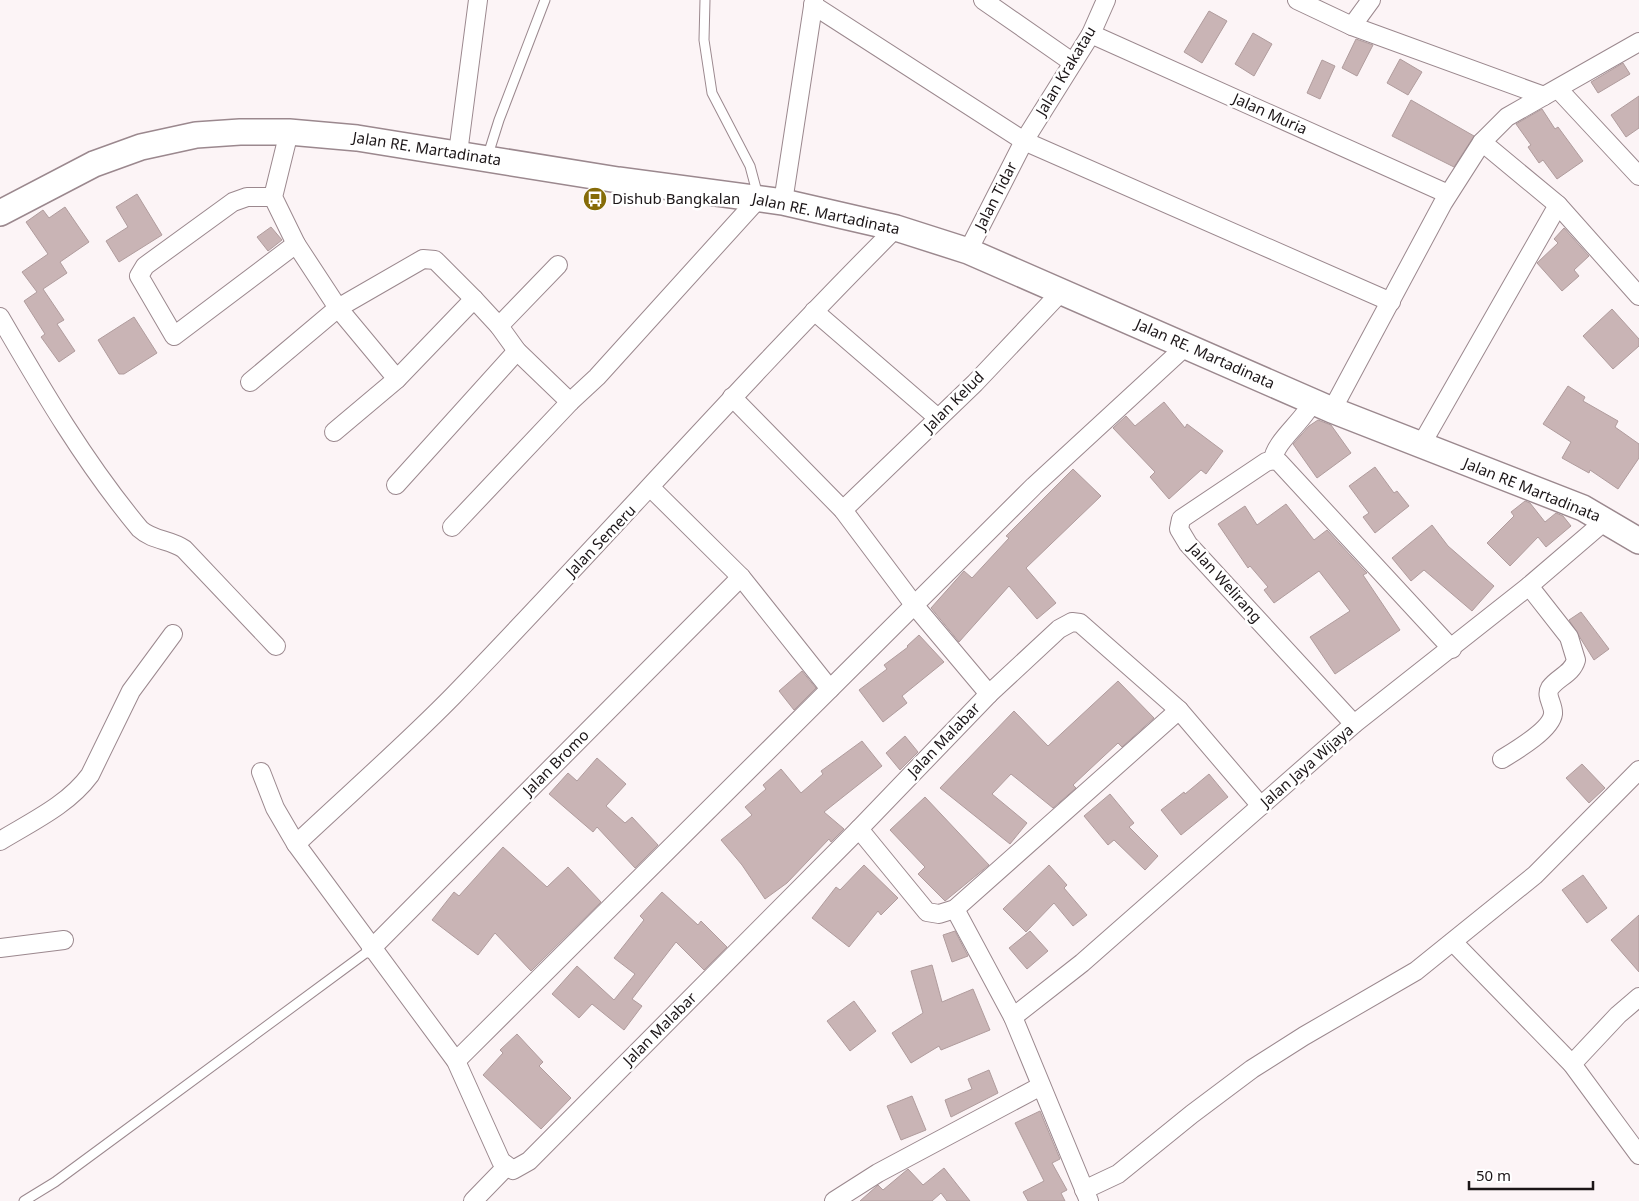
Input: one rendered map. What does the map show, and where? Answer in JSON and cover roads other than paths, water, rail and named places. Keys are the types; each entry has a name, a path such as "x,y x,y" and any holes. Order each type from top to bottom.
{"main road":[{"name":"Jalan RE. Martadinata","path":"0,213 94,164 142,147 196,135 289,132 356,138 618,180 759,198 896,228 968,251 1323,406 1421,445"},
{"name":"Jalan RE Martadinata","path":"1421,445 1583,508 1639,541"}],"street":[{"path":"458,154 478,0"},
{"path":"983,0 1072,62"},
{"name":"Jalan Krakatau","path":"1024,141 1091,34 1106,0"},
{"path":"1297,0 1352,26 1551,93 1639,176"},
{"path":"1352,26 1371,0"},
{"path":"783,202 813,2 1024,141 1391,302"},
{"name":"Jalan Muria","path":"1091,34 1448,194"},
{"path":"1452,649 1278,462 1273,460 1277,447 1302,420 1323,406 1391,302 1448,194 1482,142 1507,118 1639,42"},
{"path":"289,132 274,197 296,244 338,308 397,379"},
{"name":"Jalan Tidar","path":"968,251 1024,141"},
{"path":"1482,142 1558,205 1639,296"},
{"path":"274,197 247,197 234,202 145,266 140,276 174,336 296,244"},
{"path":"452,526 596,377 759,198"},
{"path":"1421,445 1558,205"},
{"name":"Jalan Semeru","path":"296,844 451,698 652,488 732,398 814,311 896,228"},
{"path":"250,382 338,308 427,258 435,260 474,298 517,351 570,402"},
{"path":"498,326 558,264"},
{"name":"Jalan Kelud","path":"843,510 938,418 1062,291"},
{"path":"334,432 397,379 474,298"},
{"path":"814,311 938,418"},
{"path":"0,317 64,426 108,491 146,534 173,542 184,549 276,646"},
{"path":"456,1061 1034,486 1186,346"},
{"path":"396,485 517,351"},
{"path":"732,398 843,510 915,606 989,694"},
{"name":"Jalan Welirang","path":"1273,460 1266,462 1181,520 1179,529 1188,544 1354,724"},
{"path":"652,488 741,577 830,689"},
{"name":"Jalan Jaya Wijaya","path":"1013,1017 1082,963 1354,724 1452,649 1606,520"},
{"name":"Jalan Bromo","path":"371,949 741,577"},
{"path":"1502,760 1528,742 1550,720 1553,712 1548,694 1550,689 1573,668 1576,660 1569,637 1529,586"},
{"name":"Jalan Malabar","path":"506,1167 513,1170 529,1162 859,830 989,694 1059,629 1076,622 1090,630 1179,710"},
{"path":"0,841 70,797 82,787 90,775 131,691 173,634"},
{"path":"859,830 927,912 939,914 955,909 1179,710 1261,806"},
{"path":"955,909 1013,1017 1086,1196 1118,1174 1192,1114 1252,1069 1304,1036 1416,971 1535,874 1639,770"},
{"path":"261,772 275,808 296,844 371,949 456,1061 485,1127 506,1167 473,1201"},
{"path":"0,948 64,940"},
{"path":"1453,942 1572,1064 1639,1155"},
{"path":"1572,1064 1618,1015 1639,997"},
{"path":"834,1201 878,1173 1041,1086"}],"lane":[{"path":"487,158 499,120 545,0"},
{"path":"705,0 704,40 712,94 750,166 759,198"},
{"path":"24,1201 55,1182 371,949"}],"place":[{"name":"Dishub Bangkalan","path":"595,199"}]}
